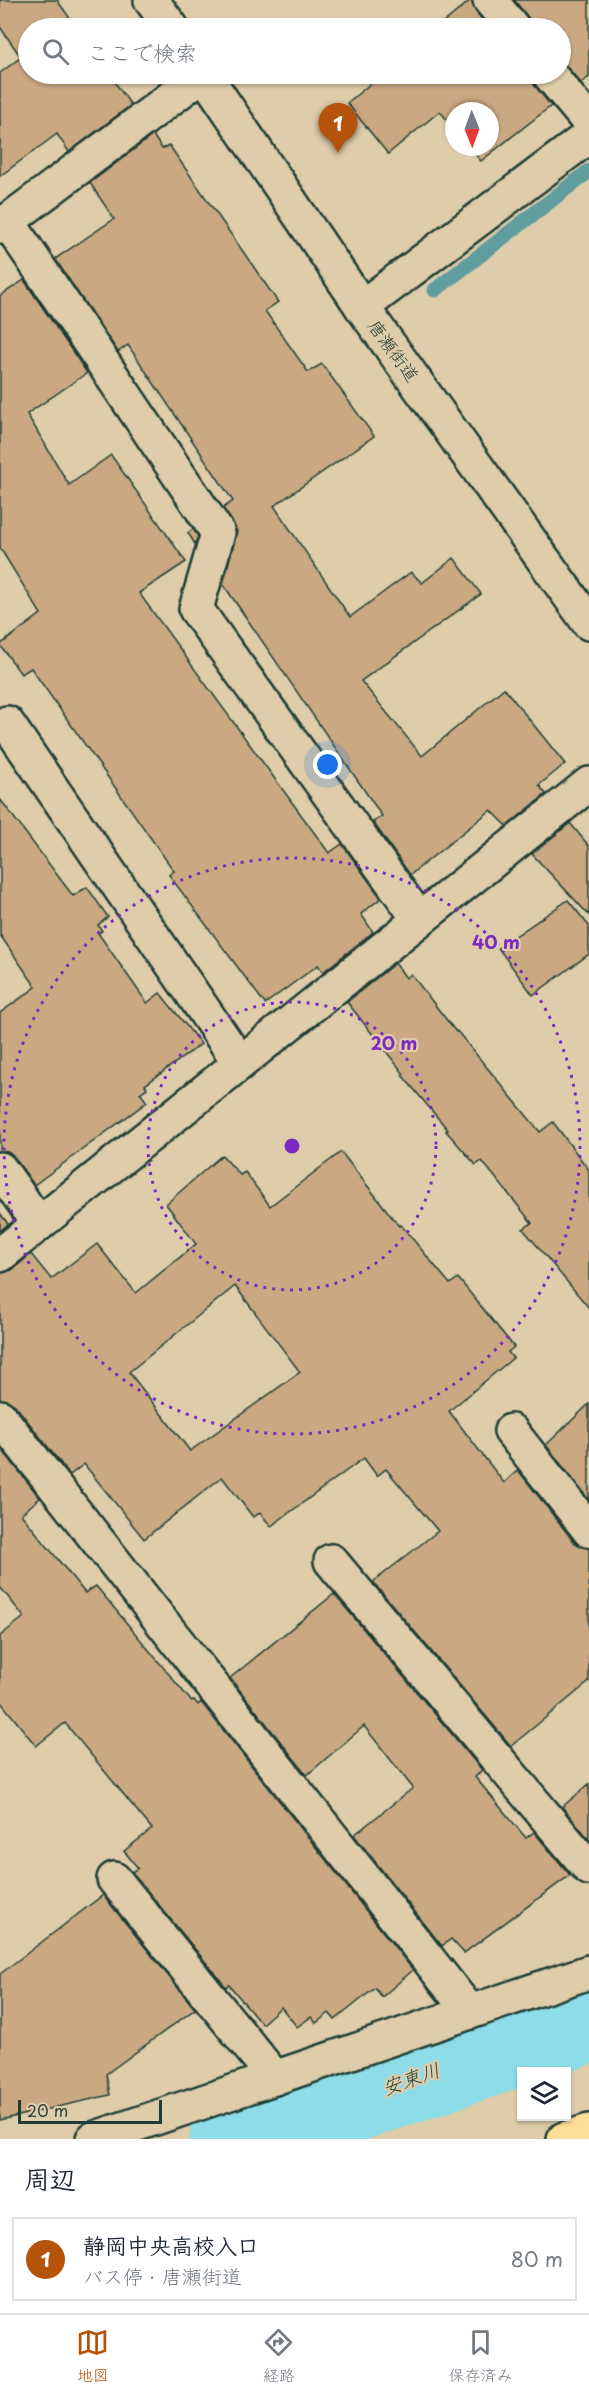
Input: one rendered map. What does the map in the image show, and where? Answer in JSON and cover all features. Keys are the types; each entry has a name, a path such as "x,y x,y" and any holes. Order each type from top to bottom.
{"highway":[{"path":"564,2139 589,2131"}],"street":[{"path":"152,0 165,18"},
{"path":"490,0 505,18"},
{"path":"190,84 4,225 218,533 196,609 419,919"},
{"name":"唐瀬街道","path":"210,84 362,307 589,623"},
{"path":"557,84 589,123"},
{"path":"362,307 589,136"},
{"path":"7,723 240,1063"},
{"path":"0,1255 589,784"},
{"path":"0,1169 39,1224"},
{"path":"0,1416 470,2012"},
{"path":"511,1431 589,1530"},
{"path":"331,1561 589,1868"},
{"path":"114,1879 275,2078"},
{"path":"93,2139 589,1972"}],"building":[{"path":"0,0 57,0 70,18 18,18 18,53 0,27"},
{"path":"471,0 481,18 449,18"},
{"path":"514,0 589,0 589,77 581,83 571,72 571,18 528,17"},
{"path":"18,59 18,84 116,84 131,105 69,152 57,134 0,176 0,73"},
{"path":"370,84 534,84 551,106 499,147 499,102 445,102 445,117 440,111 388,154 347,103"},
{"path":"153,135 162,149 169,145 278,302 265,311 308,372 322,364 374,436 274,506 350,617 411,572 422,583 454,558 481,594 361,681 422,756 504,688 565,764 539,785 546,794 507,826 491,810 410,875 373,822 382,816 223,584 237,531 223,508 233,501 128,345 118,352 55,259 114,219 90,183"},
{"path":"477,156 487,156 481,161"},
{"path":"24,280 87,373 27,414 69,485 111,455 186,562 139,593 329,853 342,844 381,898 361,914 373,932 323,972 318,965 265,1004 169,875 174,871 31,668 21,674 0,645 41,614 0,548 0,296"},
{"path":"193,529 198,536 195,544 188,533"},
{"path":"0,799 73,896 87,887 108,917 98,925 102,931 98,933 147,1003 160,993 201,1044 145,1085 147,1088 140,1093 147,1102 34,1185 15,1158 8,1152 0,1151 0,1013 36,987 0,935"},
{"path":"570,823 589,846 589,915 532,854"},
{"path":"568,900 589,926 589,954 533,995 498,948"},
{"path":"395,963 406,978 411,974 456,1032 540,1132 553,1122 589,1170 589,1308 523,1229 532,1223 482,1161 476,1165 446,1131 448,1130 402,1075 404,1074 347,1002"},
{"path":"341,1152 399,1226 401,1225 450,1284 458,1278 514,1347 508,1352 513,1358 449,1411 504,1483 518,1470 574,1542 589,1548 589,1682 511,1746 373,1582 438,1531 386,1469 377,1476 364,1458 271,1526 260,1513 253,1517 222,1477 144,1539 84,1464 70,1475 15,1405 0,1399 0,1273 12,1270 31,1254 51,1279 97,1244 136,1293 196,1244 166,1204 222,1155 240,1175 245,1172 270,1206","holes":["235,1286 300,1372 190,1451 129,1372"]},
{"path":"0,1213 8,1224 0,1231"},
{"path":"589,1404 589,1500 546,1445"},
{"path":"0,1447 40,1498 21,1514 85,1593 96,1586 191,1701 194,1700 198,1705 201,1702 413,1970 382,1997 375,1988 335,2020 329,2013 316,2023 311,2017 297,2027 281,2007 262,2024 229,1985 226,1987 132,1872 138,1868 124,1851 152,1829 65,1723 36,1746 0,1701 0,1636 24,1617 0,1587"},
{"path":"334,1594 482,1770 475,1777 526,1838 534,1832 570,1875 464,1953 451,1939 442,1946 354,1835 413,1788 364,1726 307,1775 230,1678"},
{"path":"589,1784 589,1839 562,1807"},
{"path":"103,1895 195,2009 106,2074 110,2095 0,2120 0,1974"}],"waterway":[{"path":"435,290 589,171"},
{"name":"安東川","path":"233,2139 589,2019"}],"place":[{"name":"静岡中央高校入口","path":"338,153"}]}
